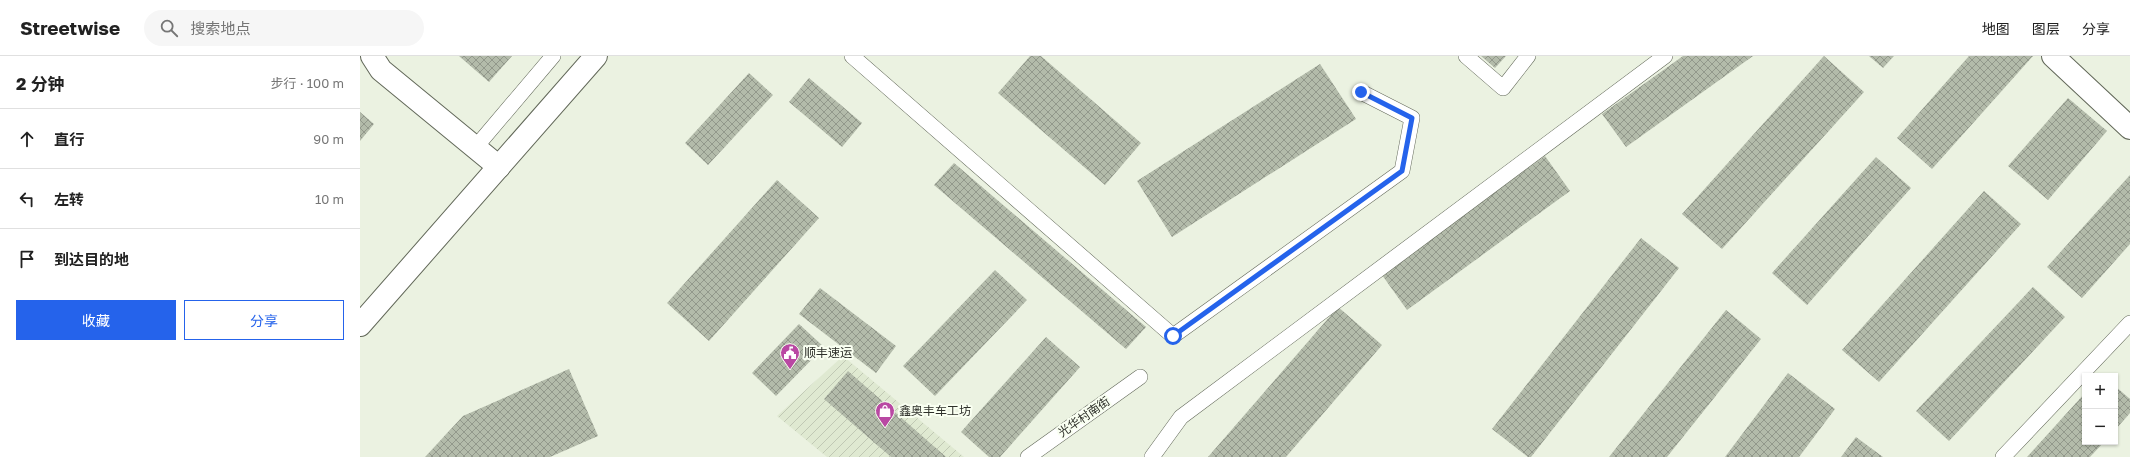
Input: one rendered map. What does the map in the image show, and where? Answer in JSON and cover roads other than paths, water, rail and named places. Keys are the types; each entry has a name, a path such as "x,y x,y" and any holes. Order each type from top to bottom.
{"street":[{"path":"372,56 381,70 499,168"},
{"path":"360,324 499,168 596,56"},
{"path":"2053,56 2130,128"}],"lane":[{"path":"475,148 553,56"},
{"path":"852,56 1173,336 1402,171 1412,118 1361,92"},
{"path":"1466,56 1503,88 1528,56"},
{"path":"1152,457 1181,417 1665,56"},
{"path":"2003,457 2130,323"},
{"name":"光华村南街","path":"1028,457 1140,377"}],"place":[{"name":"顺丰速运","path":"790,370"},
{"name":"鑫奥丰车工坊","path":"885,428"}]}
